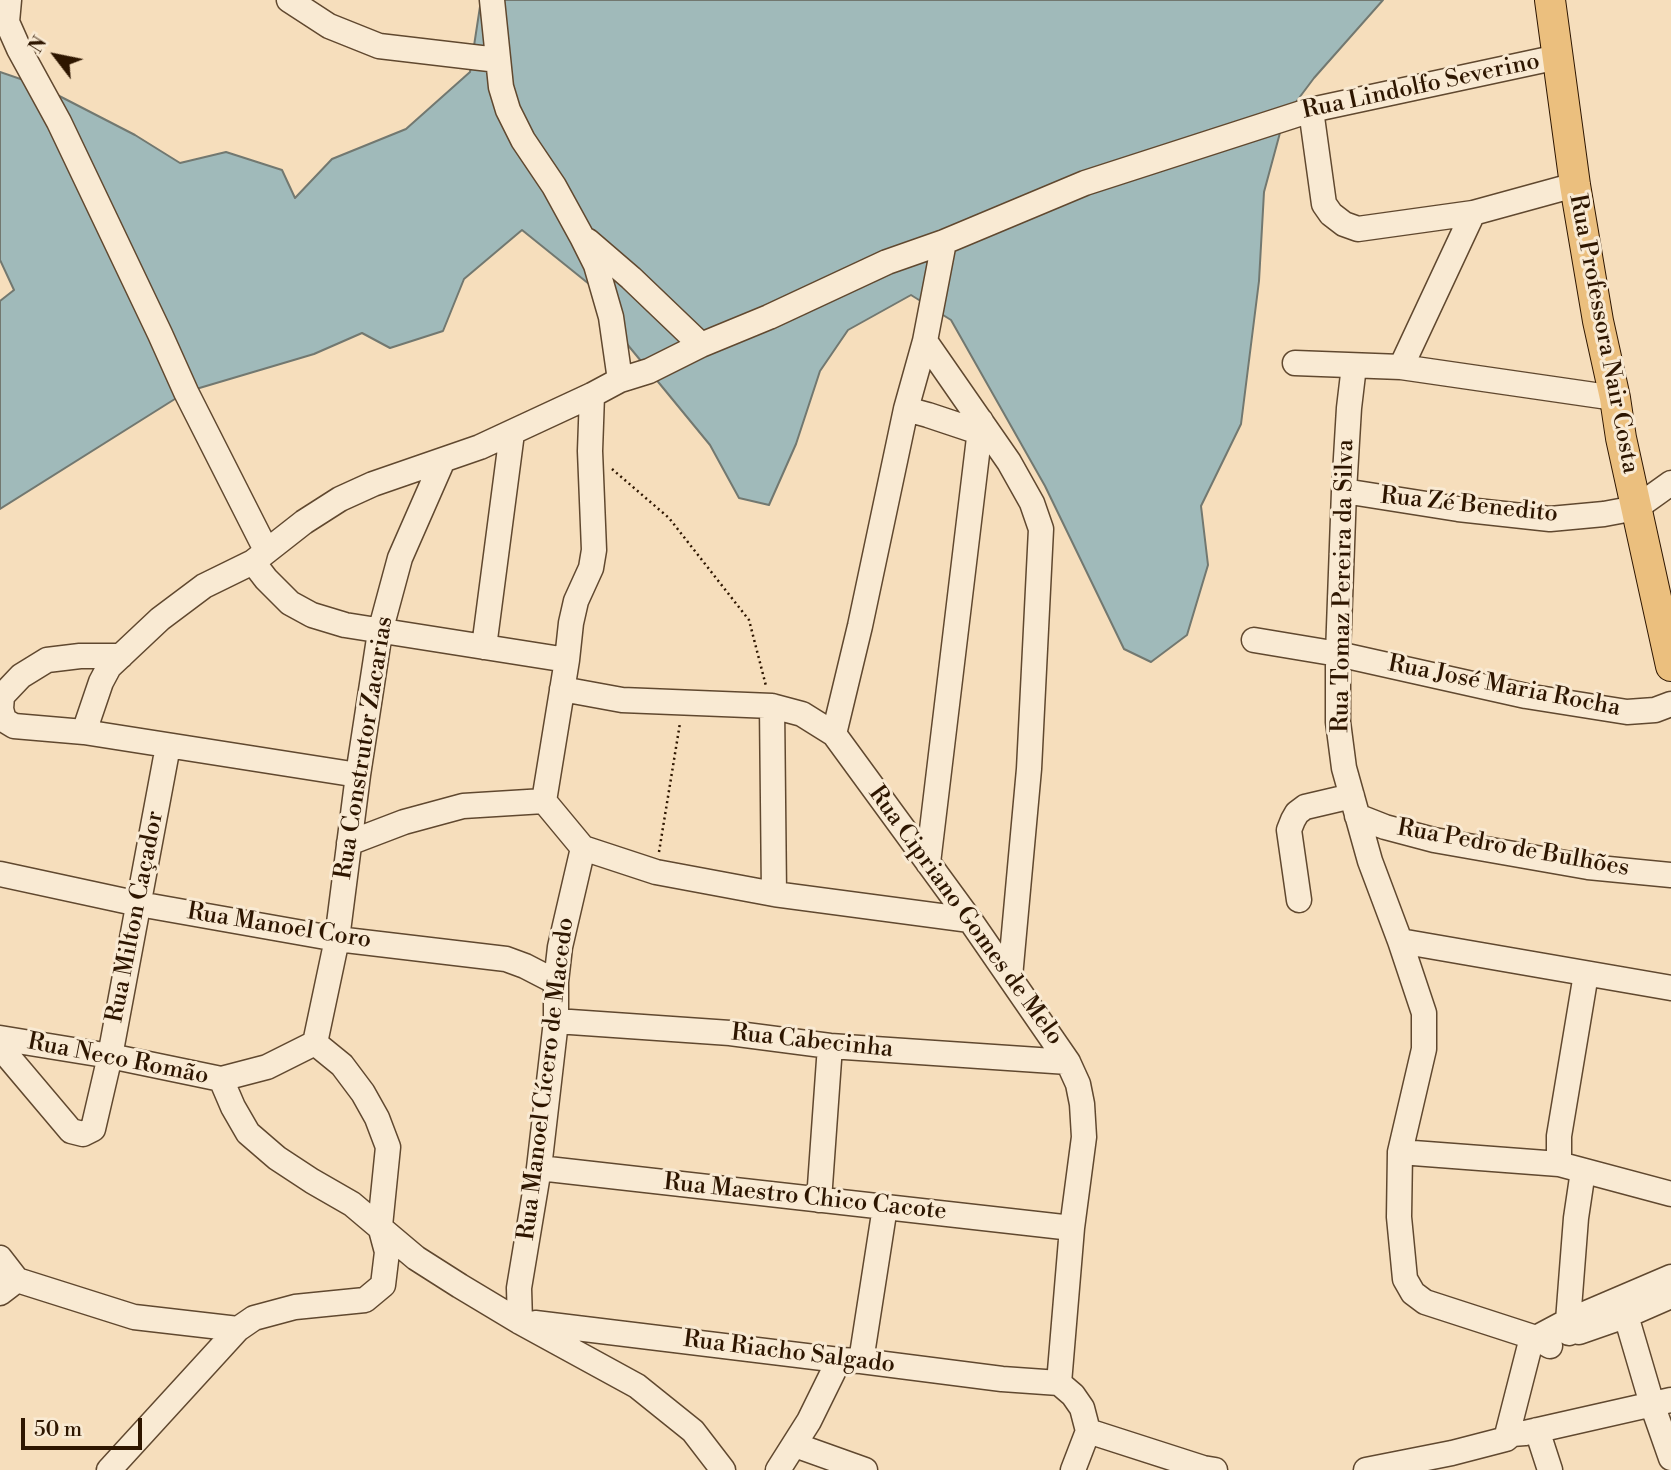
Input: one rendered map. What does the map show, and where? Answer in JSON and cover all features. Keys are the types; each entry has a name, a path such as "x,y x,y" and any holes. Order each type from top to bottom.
{"main road":[{"name":"Rua Professora Nair Costa","path":"1550,0 1575,185 1598,321 1671,666"}],"street":[{"path":"9,0 7,22 59,122 131,272 260,556 266,579 290,603 312,615 345,625 567,660"},
{"path":"289,0 329,26 379,46 498,60"},
{"path":"492,0 501,87 508,110 523,140 554,186 596,265 611,317 620,380"},
{"name":"Rua Lindolfo Severino","path":"84,732 109,667 160,619 204,586 260,556 304,522 340,499 373,484 480,447 620,380 769,317 887,262 944,242 1085,183 1311,110 1559,57"},
{"path":"1311,110 1324,204 1331,214 1344,224 1358,229 1472,213 1575,185"},
{"path":"1401,367 1472,213"},
{"path":"582,237 631,278 701,345"},
{"path":"834,734 906,409 925,341 944,242"},
{"path":"925,341 980,427 1009,462 1032,503 1041,529 1029,769 1010,977"},
{"path":"1295,363 1401,367 1615,398"},
{"name":"Rua Tomaz Pereira da Silva","path":"1354,366 1344,491 1338,722 1344,768 1370,861 1424,1013 1424,1049 1400,1152 1399,1217 1405,1279 1413,1293 1425,1302 1556,1335"},
{"path":"592,395 590,451 594,550 591,568 576,601 571,623 544,801 583,848 656,872 774,894 970,920"},
{"path":"906,409 980,427"},
{"path":"928,863 980,427"},
{"path":"484,648 512,433"},
{"name":"Rua Construtor Zacarias","path":"315,1044 337,939 380,632 400,558 443,460"},
{"path":"1636,508 1671,483"},
{"name":"Rua Zé Benedito","path":"1344,491 1458,509 1550,519 1636,508"},
{"name":"Rua José Maria Rocha","path":"1254,640 1338,654 1526,696 1627,712 1656,710 1671,704"},
{"path":"121,656 80,656 47,660 21,676 2,696 4,720 13,726 84,732 358,775"},
{"name":"Rua Cipriano Gomes de Melo","path":"562,690 622,701 772,706 802,714 834,734 970,920 1068,1062 1078,1084 1082,1104 1084,1137 1072,1227 1059,1383"},
{"path":"772,706 774,894"},
{"name":"Rua Milton Caçador","path":"0,1046 71,1130 83,1134 93,1129 110,1056 168,746"},
{"path":"349,843 404,822 463,806 544,801"},
{"path":"1300,900 1289,830 1297,813 1305,807 1354,806"},
{"name":"Rua Pedro de Bulhões","path":"1354,806 1385,827 1434,840 1588,867 1671,875"},
{"name":"Rua Manoel Cícero de Macedo","path":"520,1322 519,1288 539,1168 556,1021 556,982 560,947 583,848"},
{"name":"Rua Manoel Coro","path":"0,874 139,904 337,939 506,959 556,982"},
{"path":"1400,941 1671,988"},
{"path":"1556,1335 1576,1218 1571,1167 1559,1136 1586,974"},
{"name":"Rua Cabecinha","path":"556,1021 730,1033 830,1046 1068,1062"},
{"name":"Rua Neco Romão","path":"0,1038 110,1056 221,1079 267,1068 315,1044"},
{"path":"109,1470 238,1329 254,1318 295,1307 365,1300 383,1285 387,1252 380,1226 387,1147 377,1118 363,1093 342,1065 315,1044"},
{"path":"819,1200 830,1046"},
{"path":"221,1079 248,1133 276,1158 352,1204 416,1258 460,1286 637,1386 693,1431 723,1470"},
{"path":"1400,1152 1571,1167 1671,1194"},
{"name":"Rua Maestro Chico Cacote","path":"539,1168 1072,1227"},
{"path":"778,1470 825,1390 850,1360 885,1207"},
{"path":"0,1258 9,1287 134,1317 238,1329"},
{"path":"1550,1470 1523,1434 1530,1349 1623,1307 1671,1277"},
{"path":"1623,1307 1671,1296"},
{"path":"1623,1307 1662,1402 1671,1458"},
{"name":"Rua Riacho Salgado","path":"520,1322 1002,1379 1059,1383"},
{"path":"1059,1383 1073,1395 1082,1408 1088,1431 1073,1470"},
{"path":"1366,1470 1452,1461 1523,1434 1662,1402"},
{"path":"1088,1431 1207,1469"},
{"path":"795,1445 865,1470"}],"path":[{"path":"590,451 669,518 748,620 772,706"},
{"path":"656,872 683,704"}],"water":[{"path":"481,0 1383,0 1314,78 1284,118 1264,192 1259,281 1241,424 1201,506 1208,565 1187,635 1151,662 1124,649 1045,486 951,320 911,295 848,330 820,371 796,444 769,505 739,498 710,445 627,344 594,288 522,230 464,279 443,331 390,348 362,333 314,354 186,392 0,509 0,301 14,290 0,260 0,72 38,85 135,135 180,163 226,152 282,170 295,198 332,159 406,129 470,72"}]}
